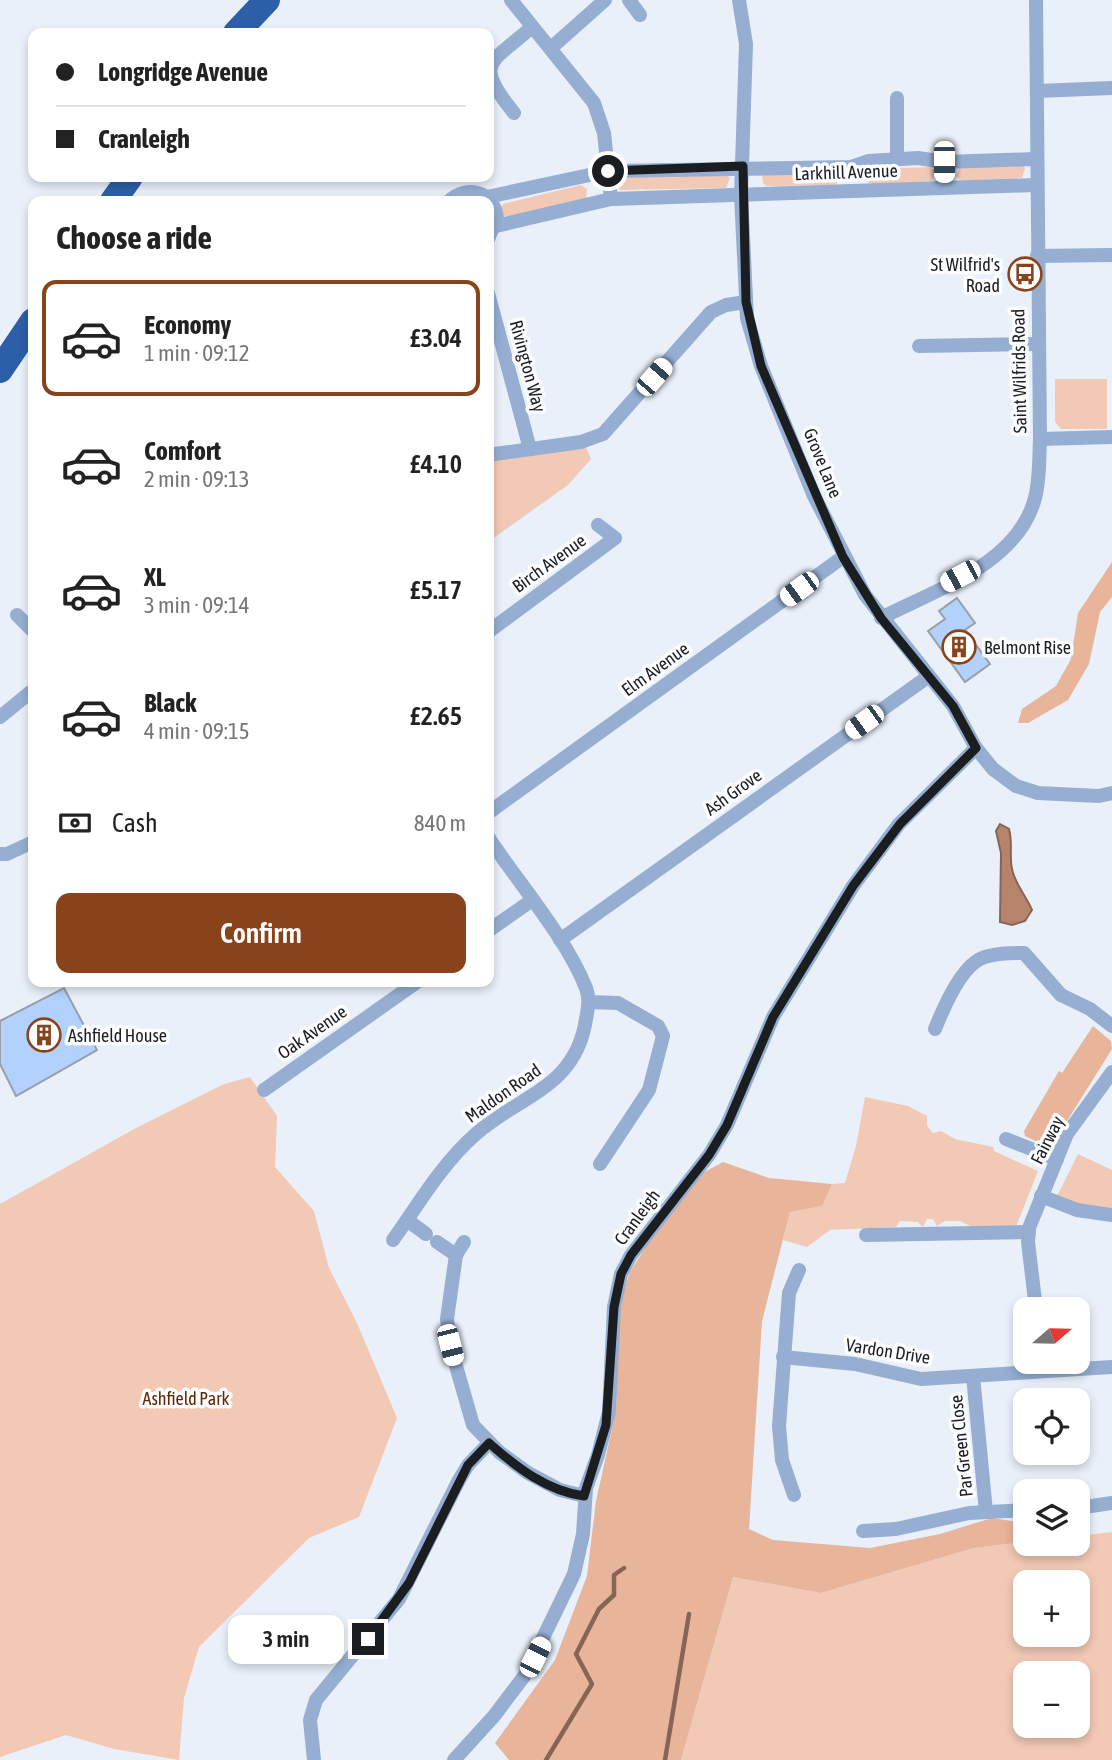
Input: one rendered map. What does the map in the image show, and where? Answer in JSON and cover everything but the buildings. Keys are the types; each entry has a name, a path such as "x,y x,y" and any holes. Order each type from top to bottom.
{"highway":[{"path":"241,28 267,0"},
{"path":"0,370 28,328"}],"street":[{"path":"511,0 594,103 601,117 611,199"},
{"path":"551,48 605,0"},
{"path":"629,0 640,15"},
{"name":"Grove Lane","path":"739,0 746,44 741,195 746,302 761,366 843,557 881,618 953,706 976,748 1000,775 1027,790 1059,795 1112,793"},
{"name":"Saint Wilfrids Road","path":"881,618 980,566 1002,551 1018,534 1035,498 1040,439 1036,0"},
{"path":"494,60 532,27"},
{"path":"494,87 514,113"},
{"path":"1037,90 1112,88"},
{"path":"897,98 897,159"},
{"name":"Larkhill Avenue","path":"493,196 608,171 743,166 851,167 867,161 923,158 944,162 1036,159"},
{"path":"944,162 944,189"},
{"path":"851,167 852,189"},
{"name":"Larkhill Avenue","path":"496,226 611,199 852,189 1036,186"},
{"name":"Larkhill Avenue","path":"457,196 464,192 486,196"},
{"path":"494,207 494,229"},
{"path":"1037,256 1112,255"},
{"path":"494,454 581,442 603,434 711,312 726,305 746,302"},
{"name":"Rivington Way","path":"494,315 530,449"},
{"path":"919,346 1038,345"},
{"path":"1040,439 1112,437"},
{"name":"Birch Avenue","path":"494,628 615,538 598,525"},
{"name":"Elm Avenue","path":"494,809 843,557"},
{"path":"17,615 28,626"},
{"name":"Ash Grove","path":"560,940 929,676"},
{"path":"0,717 28,694"},
{"name":"Cranleigh","path":"454,1760 509,1698 551,1627 579,1557 584,1496 606,1425 614,1307 621,1274 631,1255 709,1155 727,1125 773,1017 853,886 908,815 976,748"},
{"path":"0,854 7,854 28,844"},
{"path":"494,846 560,940 579,972 589,1002 618,1003 657,1026 663,1036 649,1090 600,1164"},
{"path":"494,927 531,901"},
{"path":"936,1029 945,1002 970,966 994,955 1017,953 1024,953 1061,995 1090,1009 1112,1026"},
{"name":"Oak Avenue","path":"264,1090 410,987"},
{"name":"Maldon Road","path":"393,1240 470,1140 546,1087 572,1062 585,1029 589,1002"},
{"name":"Fairway","path":"1035,1297 1029,1232 1041,1196 1067,1134 1112,1072"},
{"path":"1006,1139 1057,1158"},
{"path":"1041,1196 1077,1210 1112,1215"},
{"path":"407,1220 456,1255"},
{"path":"866,1235 1029,1232"},
{"path":"464,1242 456,1255 448,1293 450,1345 466,1409 473,1425 489,1443 538,1479 560,1490 584,1496"},
{"path":"794,1495 782,1460 779,1426 789,1293 799,1270"},
{"name":"Vardon Drive","path":"783,1357 855,1364 921,1379 1013,1370"},
{"name":"Vardon Drive","path":"1090,1367 1112,1367"},
{"name":"Par Green Close","path":"973,1376 986,1512"},
{"path":"314,1760 310,1720 316,1700 400,1599 459,1479 489,1443"},
{"path":"1090,1506 1112,1503"},
{"name":"Par Green Close","path":"863,1531 895,1529 986,1512 1013,1511"}],"green space":[{"path":"1020,163 1025,168 1022,178 961,181 956,176 960,166"},
{"path":"930,167 936,172 932,181 871,185 866,180 870,169"},
{"path":"834,170 840,175 836,185 767,186 762,177 765,173"},
{"path":"724,173 730,178 726,188 621,190 616,187 615,181 619,177"},
{"path":"581,185 587,189 586,199 507,217 502,215 500,209 503,204"},
{"path":"1055,379 1107,379 1107,429 1061,429 1055,422"},
{"path":"586,447 591,459 568,485 494,538 494,460 500,457"},
{"name":"Ashfield Park","path":"250,1077 277,1116 275,1167 314,1211 329,1268 357,1323 397,1418 359,1517 309,1538 199,1647 184,1698 179,1760 114,1749 66,1735 0,1757 0,1204 136,1128 224,1084"},
{"path":"865,1097 908,1106 927,1116 927,1126 933,1133 941,1131 955,1139 993,1147 994,1151 1038,1171 1016,1227 972,1227 960,1221 945,1221 937,1226 933,1219 927,1219 923,1227 918,1222 900,1221 896,1227 830,1230 807,1247 783,1240 790,1212 821,1206 832,1184 845,1183 856,1146"},
{"path":"1078,1154 1112,1170 1112,1208 1078,1204 1057,1196"},
{"path":"1112,1532 1112,1760 681,1760 733,1577 821,1593 974,1548 1013,1543 1013,1556 1090,1556 1090,1535"}],"shaded area":[{"path":"1112,562 1112,597 1100,612 1089,664 1068,700 1028,723 1018,723 1022,709 1056,686 1071,659 1078,613"},
{"path":"1000,824 1009,829 1013,874 1032,910 1025,921 1012,925 1000,922 1001,853 996,831"},
{"path":"1093,1026 1111,1041 1112,1049 1052,1145 1044,1145 1025,1136 1024,1131 1059,1071 1062,1073"},
{"path":"723,1162 769,1178 832,1184 822,1206 790,1212 762,1321 749,1529 773,1540 870,1548 940,1534 992,1518 1013,1521 1013,1543 974,1548 821,1593 733,1577 681,1760 509,1760 495,1743 555,1660 587,1576 596,1501 616,1411 620,1301 630,1272 662,1221 699,1175"}],"waterway":[{"path":"546,1760 592,1684 576,1654 599,1609 614,1595 614,1575 624,1568"},
{"path":"665,1760 689,1614"}],"place":[{"name":"St Wilfrid's Road","path":"1025,274"},
{"name":"Belmont Rise","path":"959,647"},
{"name":"Ashfield House","path":"44,1035"}],"route":[{"path":"368,1639 400,1599 459,1479 477,1454 489,1443 512,1463 538,1479 569,1494 584,1496 606,1425 614,1307 621,1274 631,1255 709,1155 727,1125 773,1017 853,886 888,838 924,797 976,748 967,727 953,706 881,618 843,557 814,496 761,366 747,318 741,195 743,166 608,171"}]}
